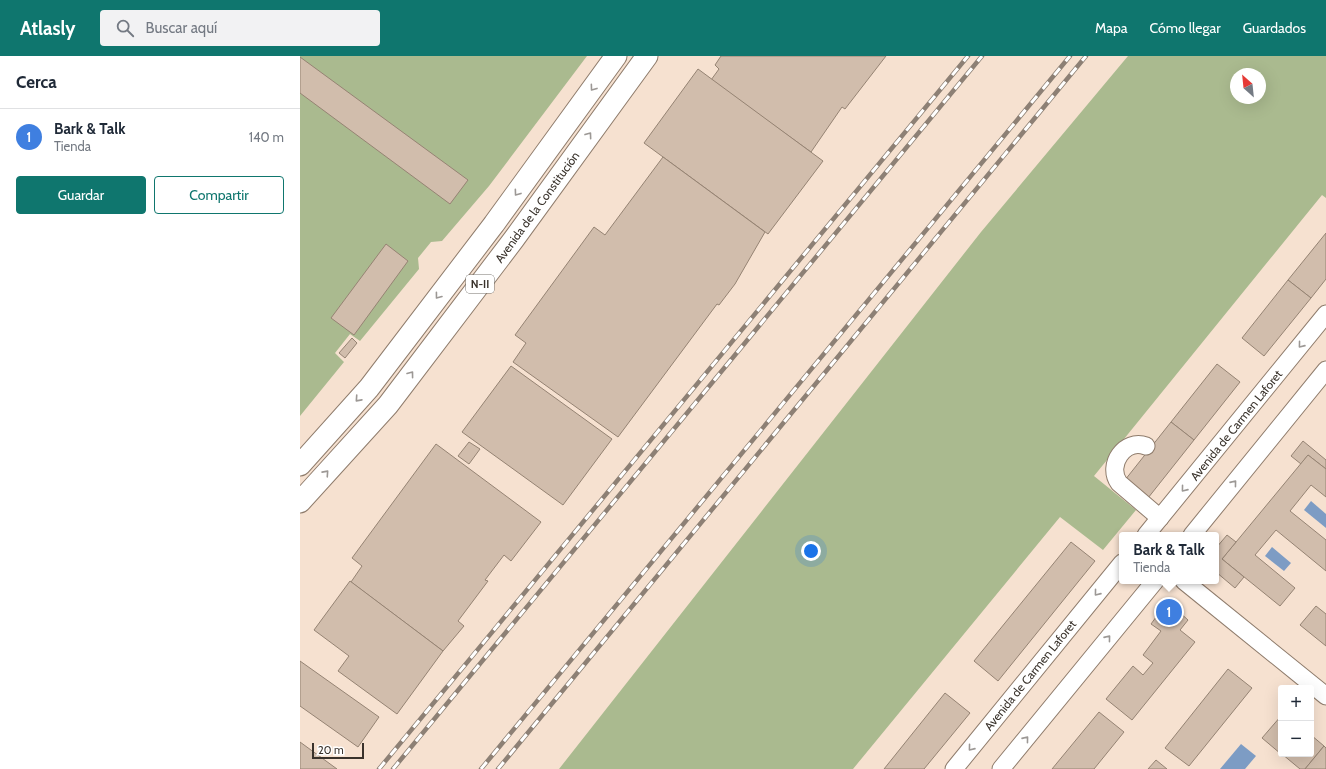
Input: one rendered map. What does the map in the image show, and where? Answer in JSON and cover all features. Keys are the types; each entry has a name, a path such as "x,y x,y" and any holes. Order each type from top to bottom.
{"main road":[{"name":"Avenida de la Constitución","path":"300,465 369,388 494,224 616,56"},
{"name":"Avenida de la Constitución","path":"300,502 388,405 514,239 647,56"}],"street":[{"name":"Avenida de Carmen Laforet","path":"1148,532 1326,314"},
{"path":"1194,532 1326,370"},
{"path":"1146,446 1135,445 1128,447 1121,454 1115,462 1115,478 1160,518"},
{"name":"Avenida de Carmen Laforet","path":"954,769 1119,567"},
{"path":"1001,769 1153,584"},
{"path":"1188,584 1326,696"}],"green space":[{"path":"300,56 587,56 489,186 442,241 431,242 418,258 419,269 360,341 350,334 335,353 344,362 300,416"},
{"path":"1128,56 1326,56 1326,198 1322,195 1094,476 1136,510 1103,550 1060,517 853,769 559,769 981,232"}],"water":[{"path":"1311,501 1326,514 1326,528 1304,510"},
{"path":"1272,547 1291,563 1284,571 1265,556"},
{"path":"1241,744 1256,756 1245,769 1220,769"}],"building":[{"path":"721,56 886,56 845,109 842,107 811,152 711,80 719,69 715,65"},
{"path":"300,57 468,180 450,204 300,93"},
{"path":"698,69 823,161 768,234 644,143"},
{"path":"663,157 765,232 735,284 719,305 717,304 618,437 513,362 526,343 515,335 594,227 605,235"},
{"path":"1326,233 1326,279 1311,298 1288,280"},
{"path":"386,244 408,261 354,335 331,318"},
{"path":"1288,280 1311,298 1264,356 1242,338"},
{"path":"352,338 357,343 345,358 339,353"},
{"path":"1217,364 1240,382 1194,440 1171,422"},
{"path":"511,366 612,439 563,505 462,432"},
{"path":"1171,422 1194,440 1148,498 1125,480"},
{"path":"1303,441 1326,460 1326,469 1308,455 1301,464 1291,456"},
{"path":"469,442 480,449 469,464 458,456"},
{"path":"436,444 541,522 511,561 504,555 485,580 488,581 458,621 464,626 443,651 351,582 362,566 352,558"},
{"path":"1308,455 1326,469 1326,497 1311,485 1290,511 1326,540 1326,571 1276,530 1255,555 1295,588 1280,606 1222,559"},
{"path":"1227,535 1236,542 1222,559 1244,577 1235,588 1219,575 1219,544"},
{"path":"1071,542 1095,561 998,681 974,661"},
{"path":"350,581 443,651 397,714 338,671 349,656 314,630"},
{"path":"1316,606 1326,614 1326,646 1300,625"},
{"path":"1178,611 1188,620 1180,630 1195,642 1132,720 1106,699 1133,666 1143,675 1153,663 1143,655 1161,631 1151,624 1159,613"},
{"path":"300,661 379,717 358,747 300,706"},
{"path":"1228,669 1252,688 1189,766 1165,748"},
{"path":"945,693 970,713 924,769 884,769"},
{"path":"1099,712 1124,732 1094,769 1052,769"},
{"path":"1278,719 1278,751 1262,738"},
{"path":"1314,738 1324,746 1305,769 1300,769 1286,757 1314,757"},
{"path":"300,742 337,769 300,769"},
{"path":"1324,746 1326,748 1326,769 1305,769"},
{"path":"1156,760 1167,769 1148,769"}],"railway":[{"path":"379,769 968,56"},
{"path":"393,769 982,56"},
{"path":"481,769 1070,56"},
{"path":"498,769 1086,56"}],"place":[{"name":"Bark & Talk","path":"1169,612"}]}
